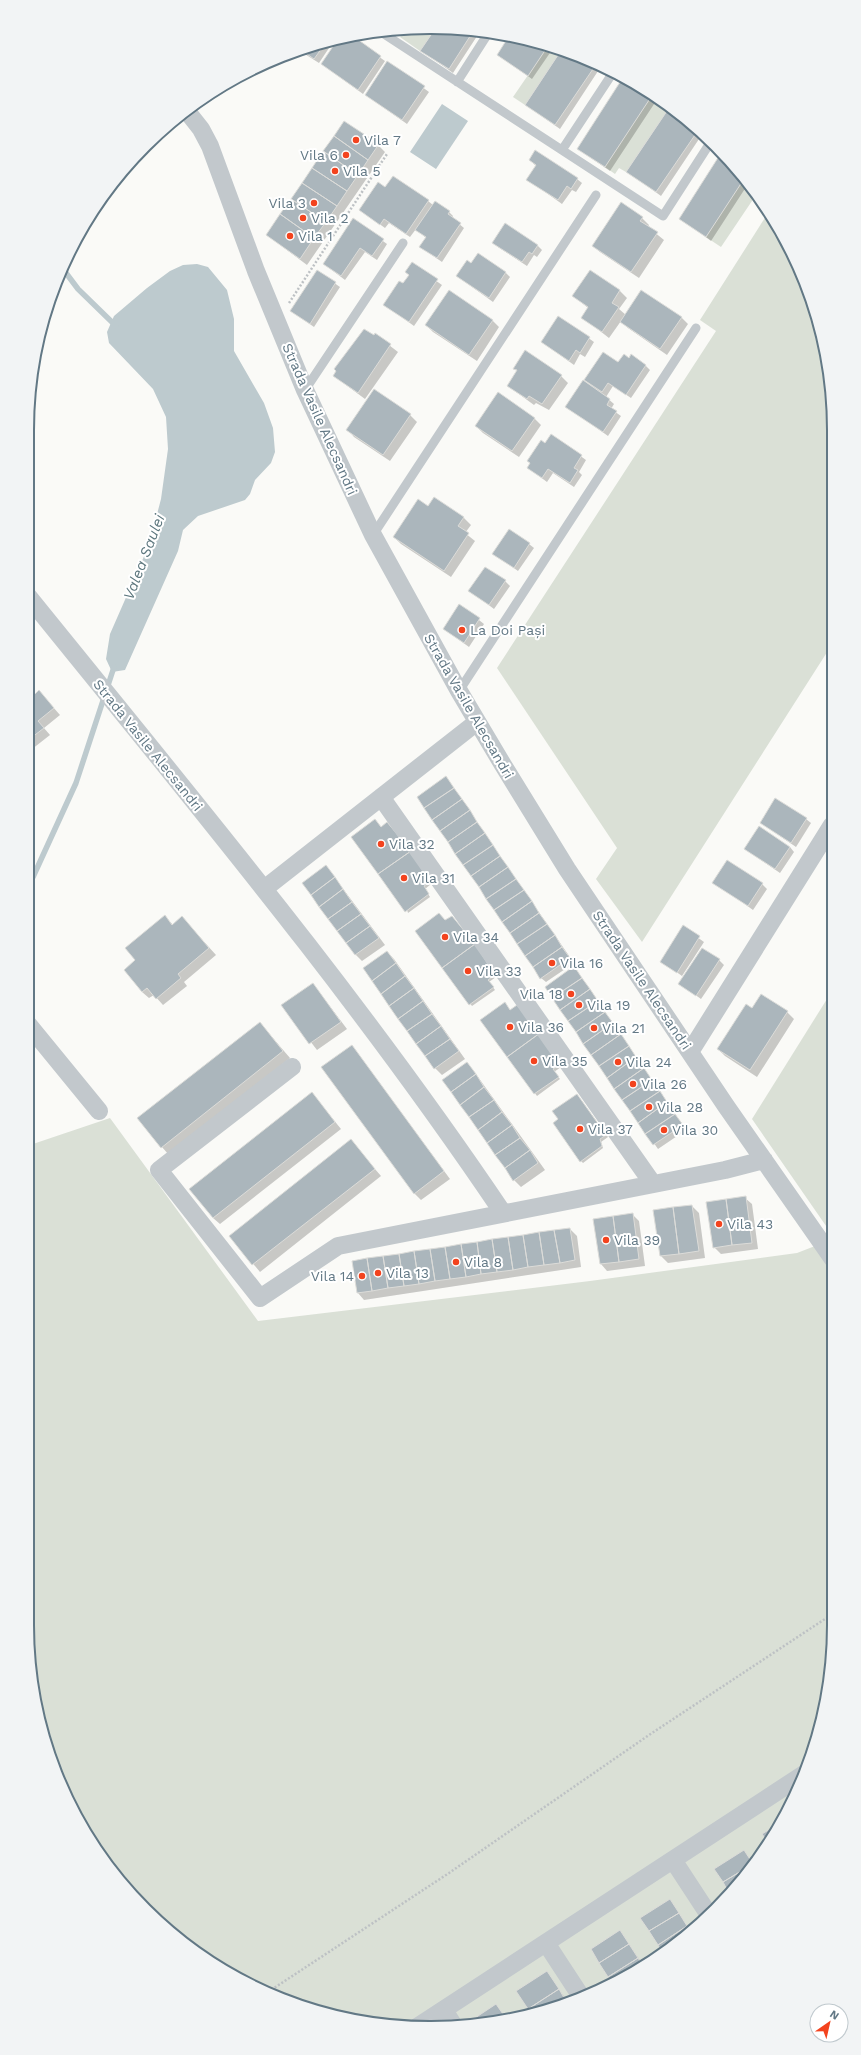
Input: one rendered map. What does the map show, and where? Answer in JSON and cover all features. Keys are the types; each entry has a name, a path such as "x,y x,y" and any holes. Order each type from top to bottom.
{"street":[{"name":"Strada Vasile Alecsandri","path":"190,115 201,129 210,146 273,312 305,390 373,535 459,691 567,869 690,1052 827,1250"},
{"name":"Strada Vasile Alecsandri","path":"34,605 317,955 383,1041 503,1212"},
{"path":"264,889 477,722"},
{"path":"381,797 653,1184"},
{"path":"690,1052 827,833"},
{"path":"34,1032 99,1111"},
{"path":"292,1067 159,1170 260,1298 338,1246 503,1212 725,1170 764,1160"},
{"path":"427,2021 794,1782"},
{"path":"673,1860 705,1911"},
{"path":"546,1943 578,1992"},
{"path":"444,2010 450,2020"}],"lane":[{"path":"388,36 663,216 708,147"},
{"path":"457,82 486,38"},
{"path":"562,150 610,77"},
{"path":"373,535 596,195"},
{"path":"305,390 403,243"},
{"path":"459,691 696,328"}],"path":[{"path":"273,312 287,306 387,154"},
{"path":"273,1988 449,1873 649,1735 827,1618"}],"shaded area":[{"path":"432,34 420,51 400,37 402,35"},
{"path":"544,51 558,55 525,105 513,97"},
{"path":"649,100 666,112 626,172 619,168 615,174 605,167"},
{"path":"741,184 753,200 721,247 706,237"},
{"path":"765,218 786,255 806,303 824,379 827,430 827,652 642,942 596,879 617,848 497,668 716,331 700,320"},
{"path":"827,999 827,1227 752,1119"},
{"path":"110,1118 258,1321 590,1281 797,1253 827,1241 827,1624 824,1676 819,1702 806,1752 797,1776 774,1823 745,1866 729,1886 692,1923 651,1954 629,1968 582,1991 558,2000 482,2018 430,2021 405,2020 379,2018 328,2007 303,2000 255,1980 232,1968 189,1939 169,1923 132,1886 101,1845 87,1823 64,1776 48,1727 37,1676 34,1624 34,1144"}],"water":[{"path":"442,104 468,121 436,169 410,152"},
{"path":"197,264 208,267 227,290 234,319 234,351 264,403 273,428 275,452 271,463 255,480 250,494 245,500 198,516 183,530 178,551 125,670 112,672 106,659 110,634 149,545 161,499 168,449 166,417 153,389 109,343 107,332 114,316 147,288 170,271 183,265"}],"building":[{"path":"432,34 470,36 449,69 420,51"},
{"path":"360,41 381,56 358,90 321,64 333,47"},
{"path":"506,42 545,51 528,76 497,55"},
{"path":"320,50 314,59 307,54"},
{"path":"558,55 593,69 555,125 525,105"},
{"path":"387,61 425,86 402,120 365,95"},
{"path":"620,82 649,100 605,167 577,149"},
{"path":"666,112 695,135 656,192 626,172"},
{"name":"Vila 7","path":"344,121 379,144 368,160 334,136"},
{"name":"Vila 6","path":"334,136 368,160 358,175 323,151"},
{"path":"535,150 578,178 571,189 567,186 558,200 526,180 536,165 529,160"},
{"name":"Vila 5","path":"323,151 358,175 347,191 312,168"},
{"path":"718,158 741,184 706,237 679,219"},
{"path":"312,168 347,191 337,206 302,183"},
{"path":"393,176 429,200 406,234 384,219 380,225 359,210 378,182 385,187"},
{"name":"Vila 3","path":"302,183 337,206 326,222 291,199"},
{"name":"Vila 2","path":"291,199 326,222 314,238 280,214"},
{"path":"435,201 450,211 448,214 461,223 437,258 419,247 426,237 415,230"},
{"path":"621,202 643,217 640,221 658,232 631,272 592,246"},
{"name":"Vila 1","path":"280,214 314,238 300,259 266,235"},
{"path":"353,218 384,239 372,256 360,248 341,276 323,264"},
{"path":"505,223 538,245 532,254 529,252 522,262 492,243"},
{"path":"478,253 506,272 489,298 456,276 467,260 471,263"},
{"path":"412,262 438,279 409,322 383,305 399,281 403,283 409,275 405,272"},
{"path":"317,270 336,282 310,324 290,311"},
{"path":"590,270 620,290 612,303 619,307 602,332 581,318 588,307 572,296"},
{"path":"449,290 493,320 469,355 425,325"},
{"path":"641,290 682,317 660,349 620,322"},
{"path":"558,316 590,337 580,353 576,350 569,361 541,342"},
{"path":"364,329 374,335 375,333 391,344 358,393 333,376 336,371 334,369"},
{"path":"525,350 562,375 542,404 529,396 527,399 507,386 517,370 513,369"},
{"path":"603,352 618,362 624,354 629,358 631,354 646,365 626,395 608,383 602,392 584,380"},
{"path":"583,380 610,399 607,405 617,411 603,432 565,407"},
{"path":"374,389 411,414 383,455 346,430"},
{"path":"498,392 535,418 512,451 475,426"},
{"path":"551,434 582,455 574,468 578,470 570,483 548,469 542,478 527,468 530,463 527,461 541,440 545,443"},
{"path":"434,497 464,517 458,526 469,533 444,571 393,537 418,499 428,506"},
{"path":"509,529 530,543 514,568 492,554"},
{"path":"485,567 506,580 489,605 468,591"},
{"path":"459,604 480,618 464,643 443,629"},
{"path":"39,690 54,708 38,721 44,728 34,736 34,693 35,694"},
{"path":"446,776 454,788 424,808 417,797"},
{"path":"454,788 462,799 432,820 424,808"},
{"path":"775,798 807,818 791,843 760,823"},
{"path":"462,799 470,810 440,831 432,820"},
{"path":"470,810 477,822 448,842 440,831"},
{"name":"Vila 32","path":"375,819 381,827 387,822 411,851 378,874 351,837"},
{"path":"477,822 485,833 455,854 448,842"},
{"path":"759,826 790,847 775,869 744,849"},
{"path":"485,833 493,845 463,865 455,854"},
{"path":"493,845 500,856 471,876 463,865"},
{"name":"Vila 31","path":"411,851 430,882 424,886 429,894 405,912 378,874"},
{"path":"500,856 508,867 479,887 471,876"},
{"path":"727,860 763,883 748,906 712,883"},
{"path":"326,865 335,877 311,895 302,883"},
{"path":"508,867 516,879 486,899 479,887"},
{"path":"335,877 343,889 319,907 311,895"},
{"path":"516,879 524,890 494,910 486,899"},
{"path":"343,889 352,902 328,919 319,907"},
{"path":"524,890 532,901 502,922 494,910"},
{"path":"532,901 539,913 510,933 502,922"},
{"path":"352,902 361,914 337,931 328,919"},
{"name":"Vila 34","path":"439,913 445,920 452,916 475,944 442,968 415,931"},
{"path":"539,913 547,924 517,944 510,933"},
{"path":"361,914 370,926 346,943 337,931"},
{"path":"165,915 172,925 182,916 209,948 178,974 181,978 156,999 147,988 142,992 124,970 135,960 125,948"},
{"path":"547,924 555,935 525,956 517,944"},
{"path":"683,925 700,936 677,973 660,962"},
{"path":"370,926 379,938 355,955 346,943"},
{"path":"555,935 562,947 533,967 525,956"},
{"name":"Vila 33","path":"475,944 495,975 488,980 494,987 469,1005 442,968"},
{"name":"Vila 16","path":"562,947 570,958 540,979 533,967"},
{"path":"702,948 720,959 696,996 678,984"},
{"path":"387,951 396,963 372,981 363,968"},
{"path":"396,963 405,976 381,994 372,981"},
{"path":"574,966 582,978 552,998 545,987"},
{"path":"405,976 414,988 389,1006 381,994"},
{"name":"Vila 18","path":"582,978 590,989 560,1010 552,998"},
{"path":"313,983 341,1022 309,1044 281,1005"},
{"path":"414,988 423,1001 398,1019 389,1006"},
{"name":"Vila 19","path":"590,989 598,1001 568,1021 560,1010"},
{"path":"761,994 788,1011 750,1070 717,1049 746,1004 752,1008"},
{"path":"423,1001 432,1014 407,1031 398,1019"},
{"path":"598,1001 605,1012 576,1032 568,1021"},
{"name":"Vila 36","path":"505,1002 510,1010 517,1005 540,1033 507,1057 480,1020"},
{"name":"Vila 21","path":"605,1012 613,1023 583,1044 576,1032"},
{"path":"432,1014 441,1026 416,1044 407,1031"},
{"path":"260,1022 283,1051 161,1148 137,1118"},
{"path":"613,1023 621,1034 591,1055 583,1044"},
{"path":"441,1026 450,1039 425,1056 416,1044"},
{"name":"Vila 35","path":"540,1033 560,1064 553,1069 559,1077 534,1094 507,1057"},
{"path":"621,1034 629,1046 599,1066 591,1055"},
{"path":"450,1039 459,1051 434,1069 425,1056"},
{"path":"352,1045 444,1171 414,1194 321,1067"},
{"name":"Vila 24","path":"629,1046 636,1057 607,1078 599,1066"},
{"path":"636,1057 644,1068 614,1089 607,1078"},
{"path":"467,1062 476,1074 451,1092 442,1080"},
{"name":"Vila 26","path":"644,1068 652,1080 622,1100 614,1089"},
{"path":"476,1074 484,1087 460,1105 451,1092"},
{"path":"652,1080 660,1091 630,1111 622,1100"},
{"path":"484,1087 494,1100 469,1117 460,1105"},
{"name":"Vila 28","path":"660,1091 667,1102 638,1123 630,1111"},
{"path":"312,1092 335,1122 213,1218 189,1189"},
{"name":"Vila 37","path":"577,1094 606,1135 600,1139 602,1146 580,1162 553,1123 558,1119 552,1111"},
{"path":"494,1100 502,1112 478,1130 469,1117"},
{"path":"667,1102 675,1114 645,1134 638,1123"},
{"path":"502,1112 512,1125 487,1143 478,1130"},
{"name":"Vila 30","path":"675,1114 683,1125 653,1145 645,1134"},
{"path":"512,1125 520,1138 495,1155 487,1143"},
{"path":"520,1138 530,1150 505,1168 495,1155"},
{"path":"351,1139 375,1169 252,1265 229,1236"},
{"path":"530,1150 538,1163 513,1181 505,1168"},
{"path":"746,1196 752,1243 732,1245 726,1199"},
{"name":"Vila 43","path":"726,1199 732,1245 713,1248 706,1202"},
{"path":"692,1205 699,1251 679,1254 673,1207"},
{"path":"673,1207 679,1254 660,1256 653,1210"},
{"path":"633,1213 639,1259 619,1262 613,1216"},
{"name":"Vila 39","path":"613,1216 619,1262 600,1264 593,1219"},
{"path":"570,1228 575,1260 560,1263 554,1230"},
{"path":"554,1230 560,1263 544,1265 539,1232"},
{"path":"539,1232 544,1265 528,1267 523,1235"},
{"path":"523,1235 528,1267 513,1270 508,1237"},
{"path":"508,1237 513,1270 497,1272 492,1239"},
{"path":"492,1239 497,1272 481,1274 477,1242"},
{"path":"477,1242 481,1274 466,1277 461,1244"},
{"name":"Vila 8","path":"461,1244 466,1277 450,1279 445,1247"},
{"path":"445,1247 450,1279 435,1281 430,1249"},
{"path":"430,1249 435,1281 419,1284 414,1251"},
{"path":"414,1251 419,1284 404,1286 399,1254"},
{"path":"399,1254 404,1286 388,1288 383,1256"},
{"name":"Vila 13","path":"383,1256 388,1288 372,1291 367,1258"},
{"name":"Vila 14","path":"367,1258 372,1291 357,1293 352,1261"},
{"path":"770,1829 765,1838 762,1834"},
{"path":"744,1850 750,1859 741,1871 723,1882 714,1869"},
{"path":"741,1871 727,1889 723,1882"},
{"path":"670,1899 679,1913 649,1931 640,1918"},
{"path":"679,1913 687,1926 658,1945 649,1931"},
{"path":"687,1926 687,1927 659,1948 658,1945"},
{"path":"620,1930 629,1944 599,1963 591,1949"},
{"path":"629,1944 638,1958 608,1977 599,1963"},
{"path":"638,1958 640,1961 609,1979 608,1977"},
{"path":"547,1971 559,1989 528,2008 516,1991"},
{"path":"559,1989 564,1998 558,2000 530,2008"},
{"path":"496,2004 503,2014 482,2018 474,2019"}],"waterway":[{"name":"Valea Saulei","path":"66,274 78,289 116,326"},
{"name":"Valea Saulei","path":"34,875 76,783 114,667"}],"place":[{"name":"Vila 7","path":"356,140"},
{"name":"Vila 6","path":"346,155"},
{"name":"Vila 5","path":"335,171"},
{"name":"Vila 3","path":"314,203"},
{"name":"Vila 2","path":"303,218"},
{"name":"Vila 1","path":"290,236"},
{"name":"La Doi Pași","path":"462,630"},
{"name":"Vila 32","path":"381,844"},
{"name":"Vila 31","path":"404,878"},
{"name":"Vila 34","path":"445,937"},
{"name":"Vila 16","path":"552,963"},
{"name":"Vila 33","path":"468,971"},
{"name":"Vila 18","path":"571,994"},
{"name":"Vila 19","path":"579,1005"},
{"name":"Vila 36","path":"510,1027"},
{"name":"Vila 21","path":"594,1028"},
{"name":"Vila 35","path":"534,1061"},
{"name":"Vila 24","path":"618,1062"},
{"name":"Vila 26","path":"633,1084"},
{"name":"Vila 28","path":"649,1107"},
{"name":"Vila 37","path":"580,1129"},
{"name":"Vila 30","path":"664,1130"},
{"name":"Vila 43","path":"719,1224"},
{"name":"Vila 39","path":"606,1240"},
{"name":"Vila 8","path":"456,1262"},
{"name":"Vila 13","path":"378,1273"},
{"name":"Vila 14","path":"362,1276"}]}
